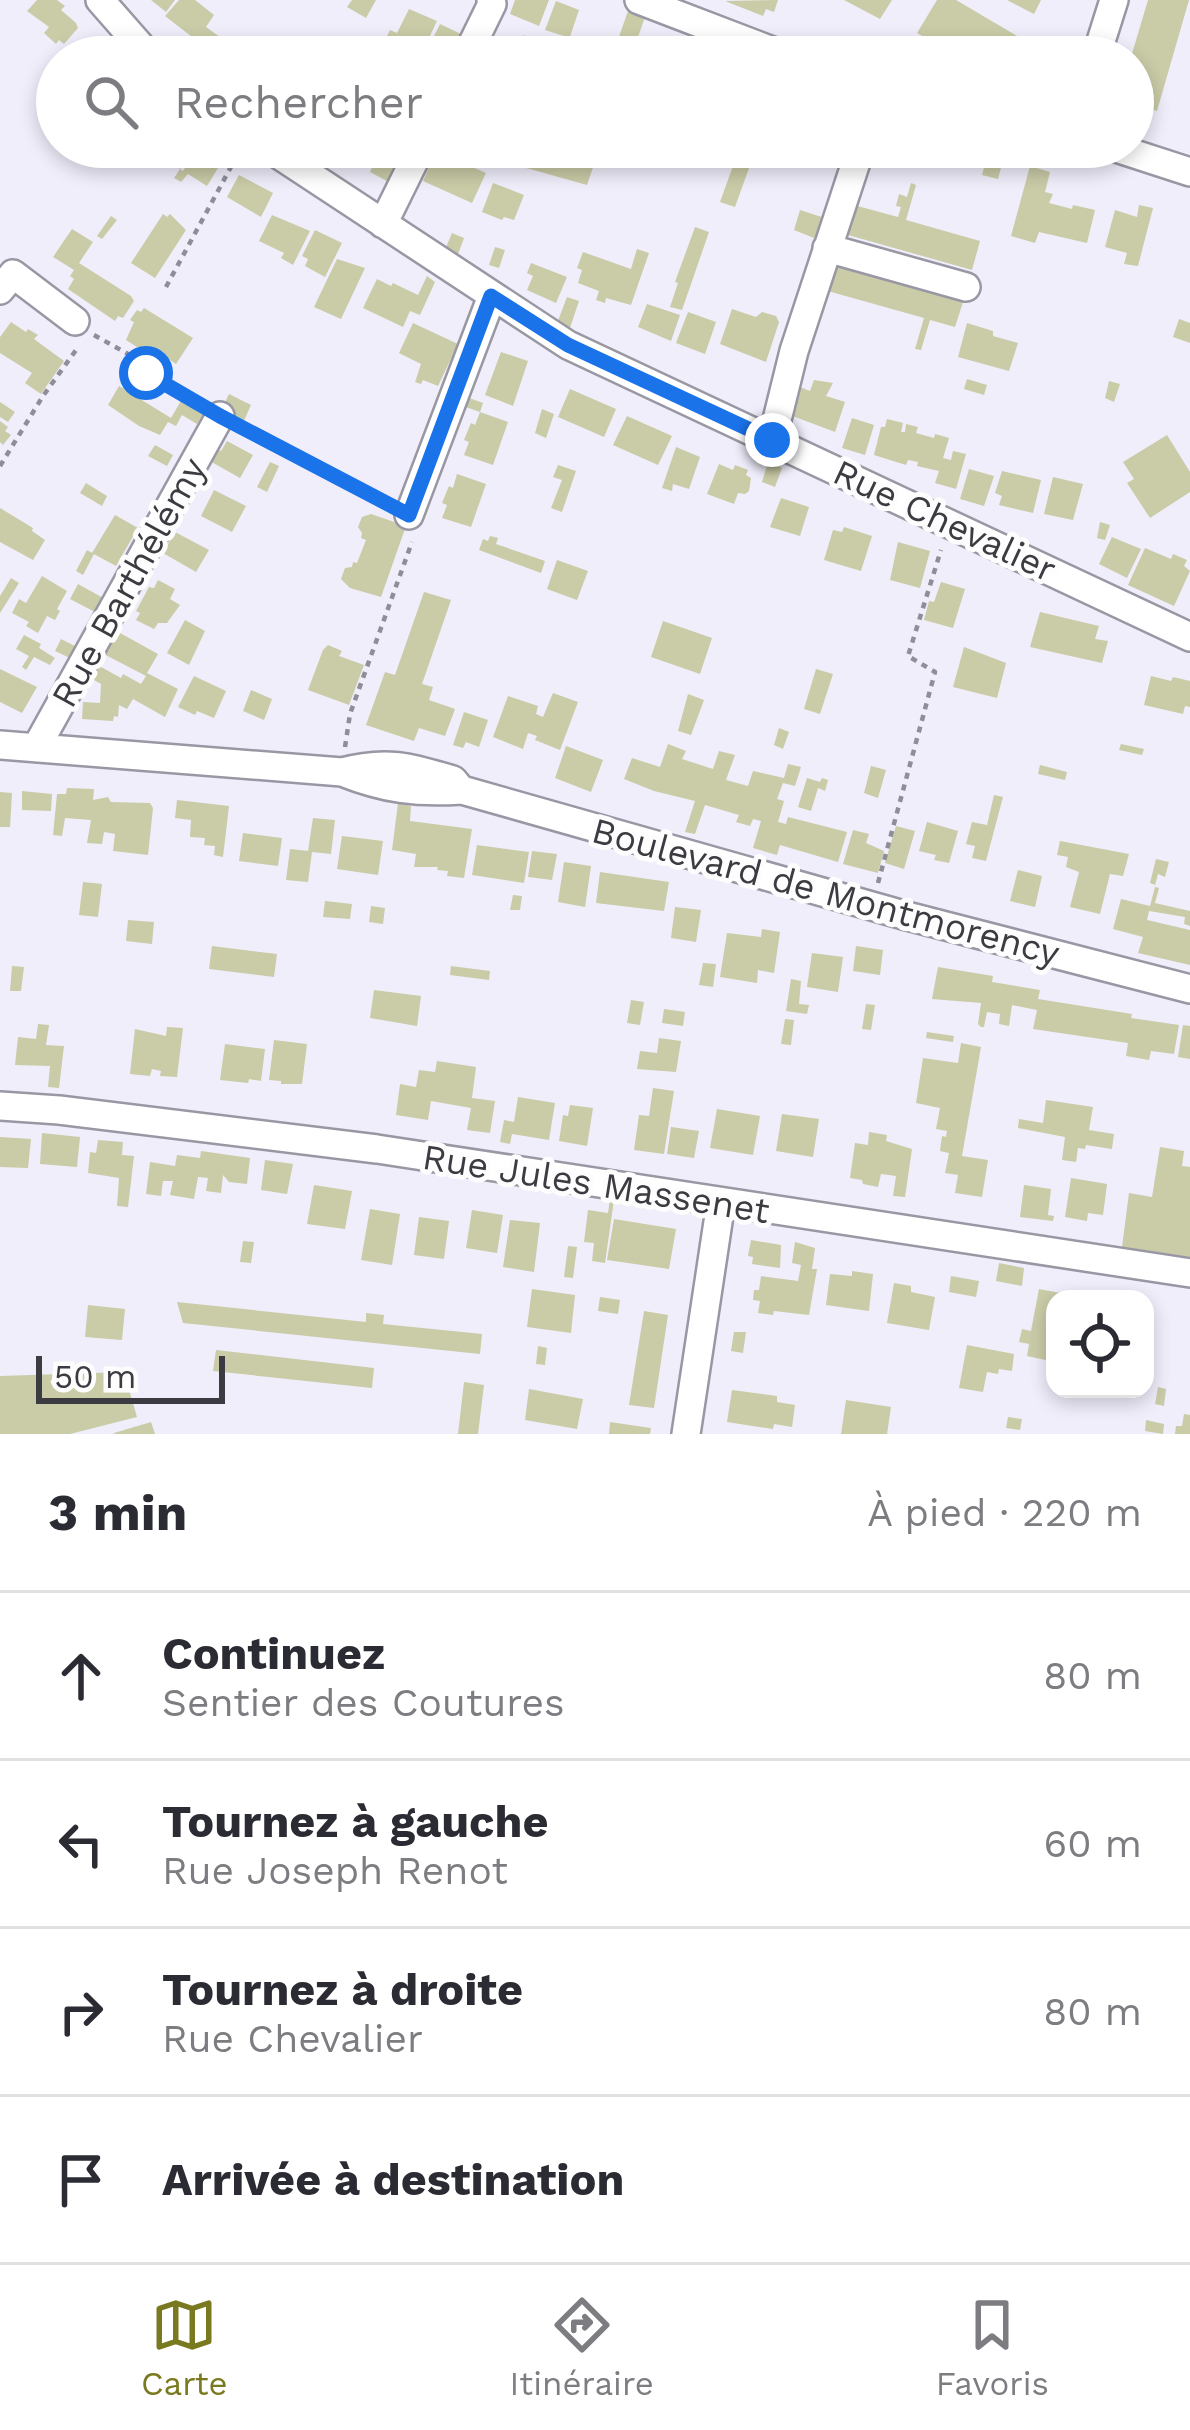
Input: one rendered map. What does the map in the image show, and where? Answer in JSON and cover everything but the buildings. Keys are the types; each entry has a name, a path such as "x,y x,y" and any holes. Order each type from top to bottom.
{"street":[{"path":"100,0 132,36"},
{"path":"477,36 491,0"},
{"path":"1103,36 1114,0"},
{"path":"650,2 735,36"},
{"path":"1154,160 1190,172"},
{"name":"Rue Chevalier","path":"299,168 568,345 1190,637"},
{"path":"383,224 411,168"},
{"path":"772,440 794,351 854,168"},
{"path":"827,248 966,287"},
{"path":"7,282 82,326"},
{"path":"409,515 491,296"},
{"name":"Rue Barthélémy","path":"36,748 220,416"},
{"name":"Boulevard de Montmorency","path":"0,745 342,772 398,764 452,781 462,790 872,905 906,926 1190,988"},
{"name":"Rue Jules Massenet","path":"0,1106 376,1149 1190,1273"},
{"path":"686,1434 721,1202"}],"path":[{"path":"166,287 231,168"},
{"path":"0,466 82,326 137,359 146,373 220,416 421,520 350,714 342,772"},
{"path":"872,905 935,672 908,656 950,522"}],"route":[{"path":"146,373 409,515 491,296 568,345 772,440"}]}
